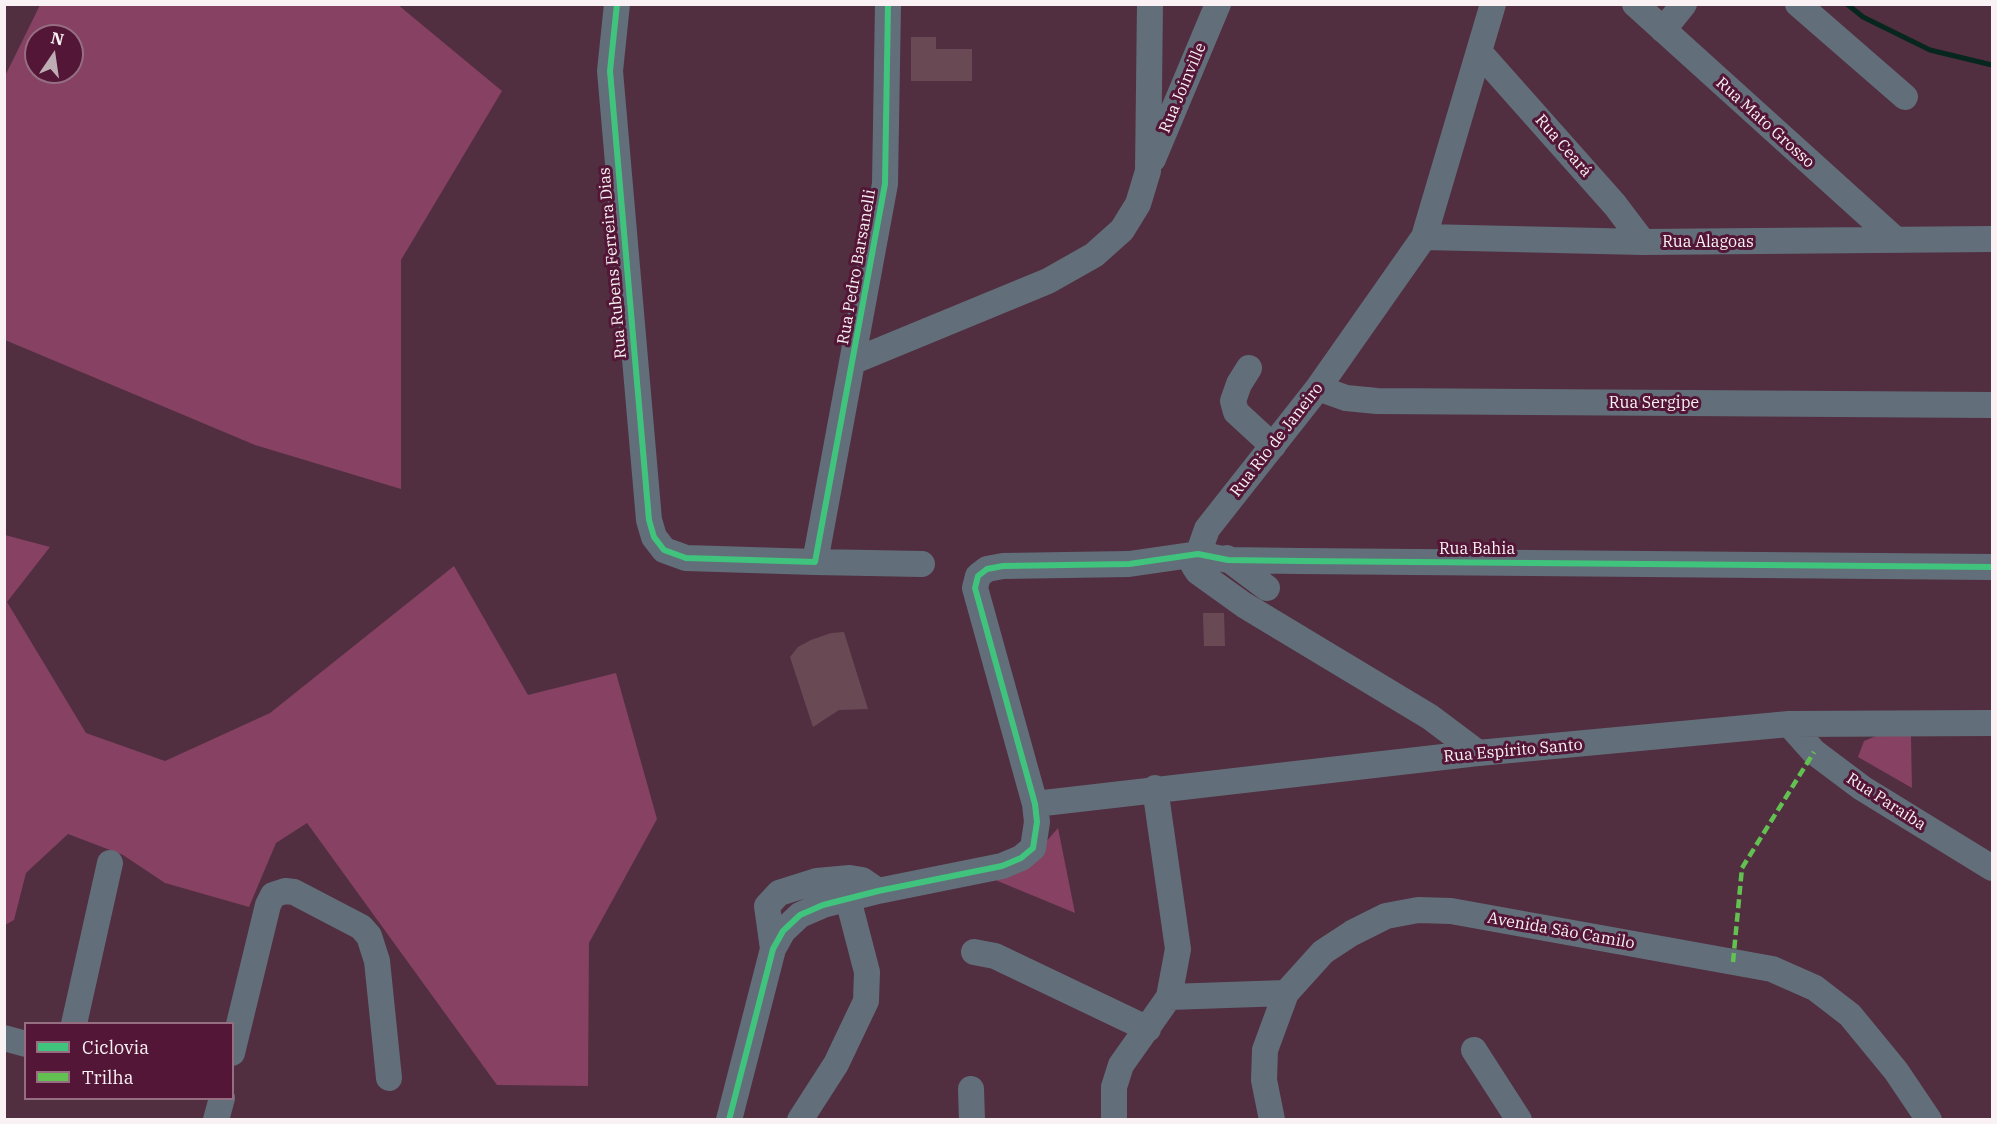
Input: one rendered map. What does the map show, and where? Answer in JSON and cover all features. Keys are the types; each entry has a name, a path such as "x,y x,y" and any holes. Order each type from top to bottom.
{"street":[{"name":"Rua Rubens Ferreira Dias","path":"617,4 610,71 649,520 654,537 664,550 686,558 815,562"},
{"name":"Rua Pedro Barsanelli","path":"815,562 885,184 888,4"},
{"path":"854,361 1048,281 1094,255 1122,230 1138,204 1148,171 1150,4"},
{"name":"Rua Joinville","path":"1148,171 1218,4"},
{"name":"Rua Rio de Janeiro","path":"1198,555 1203,539 1213,522 1318,388 1424,237 1493,4"},
{"name":"Rua Mato Grosso","path":"1635,4 1896,240"},
{"path":"1663,30 1684,4"},
{"path":"1798,4 1905,97"},
{"name":"Rua Ceará","path":"1480,52 1615,205 1643,242"},
{"name":"Rua Alagoas","path":"1424,237 1643,242 1992,239"},
{"path":"1249,368 1239,384 1233,401 1236,412 1273,446"},
{"name":"Rua Sergipe","path":"1318,388 1346,398 1377,401 1992,405"},
{"path":"1213,522 1218,546 1228,560 1267,588"},
{"path":"1198,555 1194,566 1198,572 1244,605 1430,717 1478,753"},
{"name":"Rua Bahia","path":"1035,804 975,588 978,576 987,569 1003,566 1129,564 1198,555 1228,560 1992,567"},
{"path":"1244,605 1300,561"},
{"path":"815,562 922,564"},
{"name":"Rua Espírito Santo","path":"1035,804 1478,753 1789,724 1992,723"},
{"name":"Rua Paraíba","path":"1789,724 1814,752 1862,788 1992,868"},
{"path":"1114,1119 1114,1087 1120,1065 1169,997 1178,949 1155,789"},
{"path":"729,1119 773,949 783,931 800,915 848,899 1002,866 1021,858 1033,848 1036,838 1035,804"},
{"path":"74,1022 110,863"},
{"path":"773,949 767,906 779,893 817,881 850,878 862,880 878,891"},
{"path":"234,1045 268,904 273,895 285,891 294,892 361,927 369,936 377,961 389,1078"},
{"path":"800,1119 836,1064 866,1001 867,972 848,899"},
{"name":"Avenida São Camilo","path":"1272,1119 1264,1080 1265,1050 1286,993 1323,952 1352,933 1386,916 1418,910 1450,911 1772,969 1815,988 1850,1015 1896,1071 1929,1119"},
{"path":"974,952 994,956 1148,1029"},
{"path":"1169,997 1286,993"},
{"path":"4,1038 24,1043"},
{"path":"1474,1050 1519,1119"},
{"path":"971,1089 972,1119"},
{"path":"216,1119 221,1100"}],"shaded area":[{"path":"397,4 502,91 401,260 401,489 255,445 5,340 5,76 24,37 24,84 84,84 84,24 31,24 40,5"},
{"path":"5,535 50,547 7,602 86,733 165,761 270,713 454,566 528,695 616,673 657,819 589,943 588,1086 497,1085 307,823 276,843 249,907 165,883 123,855 68,834 26,873 14,920 5,925"},
{"path":"1876,736 1911,736 1912,788 1858,757 1864,741"},
{"path":"1058,828 1075,913 988,877 1031,859"}],"building":[{"path":"911,37 936,37 936,49 972,49 972,81 911,81"},
{"path":"1203,613 1224,613 1225,646 1204,646"},
{"path":"844,632 868,709 839,710 813,727 790,657 798,647 811,640 831,633"}],"waterway":[{"path":"1847,4 1863,17 1930,50 1992,65"}],"marked path":[{"path":"1733,962 1742,868 1814,752"}],"cycle path":[{"path":"617,4 610,71 649,520 654,537 664,550 686,558 815,562 885,184 888,4"},
{"path":"729,1120 773,949 783,931 800,915 823,905 878,891 1002,866 1021,858 1033,848 1037,822 1035,804 975,588 978,576 987,569 1003,566 1129,564 1198,554 1228,560 1992,567"}]}
